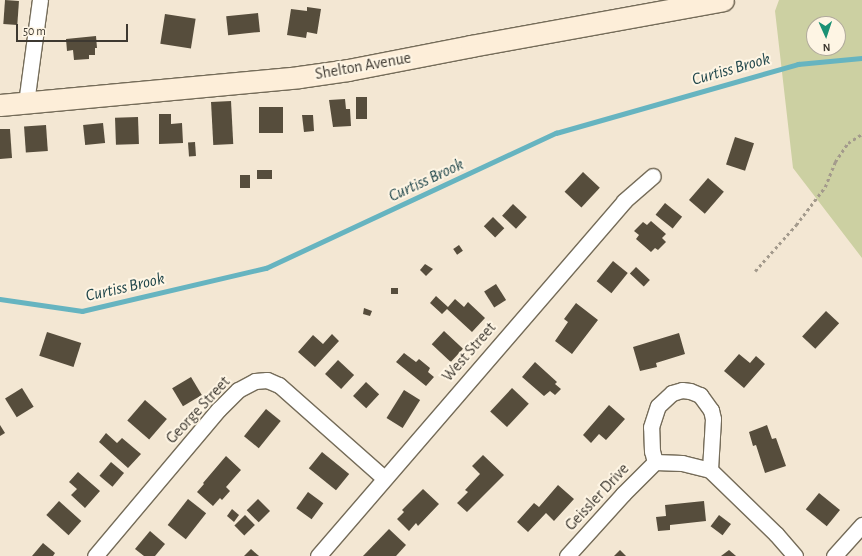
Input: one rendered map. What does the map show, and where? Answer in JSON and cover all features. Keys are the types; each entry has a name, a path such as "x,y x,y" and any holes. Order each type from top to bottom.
{"main road":[{"name":"Shelton Avenue","path":"0,105 275,79 348,70 723,0"}],"street":[{"path":"26,103 40,0"},
{"name":"West Street","path":"318,556 624,200 653,176"},
{"name":"George Street","path":"95,556 219,409 238,390 255,381 267,380 279,385 384,478"},
{"path":"710,470 713,419 711,410 700,395 682,390 672,393 658,406 651,428 652,451 655,462 682,463 710,470 776,534 795,556"},
{"name":"Geissler Drive","path":"567,556 623,494 655,462"},
{"path":"834,556 862,525"}],"path":[{"path":"755,271 796,225 825,187 835,162 848,143 862,134"}],"green space":[{"path":"779,0 862,0 862,258 793,168 775,11"}],"building":[{"path":"5,0 19,1 17,25 3,24"},
{"path":"307,7 321,9 317,34 307,32 306,38 287,35 291,9 307,11"},
{"path":"258,13 260,32 228,35 226,16"},
{"path":"165,14 196,19 191,48 160,44"},
{"path":"96,36 97,48 95,48 95,55 89,55 89,59 74,60 73,50 67,51 66,39"},
{"path":"356,97 367,97 367,119 356,119"},
{"path":"345,99 346,109 350,109 351,126 333,127 329,100"},
{"path":"231,101 233,144 213,145 211,102"},
{"path":"259,107 283,107 283,133 259,133"},
{"path":"159,114 171,114 171,124 182,123 183,143 159,144"},
{"path":"302,115 313,115 314,131 304,132"},
{"path":"138,117 139,144 116,145 115,118"},
{"path":"103,123 105,143 85,145 83,125"},
{"path":"46,125 48,151 26,152 24,127"},
{"path":"0,129 10,129 12,158 0,159"},
{"path":"735,137 754,143 745,171 726,165"},
{"path":"188,142 195,142 196,156 189,156"},
{"path":"257,170 272,170 272,179 257,179"},
{"path":"583,172 600,188 581,207 565,192"},
{"path":"240,175 250,175 250,188 240,188"},
{"path":"708,178 724,192 705,214 689,200"},
{"path":"665,203 682,217 673,229 656,215"},
{"path":"513,204 527,217 516,229 502,216"},
{"path":"493,217 504,228 495,238 484,226"},
{"path":"651,221 666,234 662,238 666,242 658,250 655,248 651,252 636,239 639,235 634,231 643,222 647,225"},
{"path":"459,245 463,251 457,255 453,249"},
{"path":"613,261 628,273 611,293 597,281"},
{"path":"425,264 433,269 426,276 420,270"},
{"path":"636,267 650,280 644,287 630,274"},
{"path":"496,284 506,300 494,308 484,291"},
{"path":"391,288 398,288 398,294 391,294"},
{"path":"436,296 448,307 455,299 464,307 468,302 485,318 472,332 447,309 442,314 430,303"},
{"path":"576,303 598,320 572,354 555,341 568,322 564,319"},
{"path":"364,308 372,311 370,316 363,314"},
{"path":"826,311 839,323 815,349 802,337"},
{"path":"444,331 463,349 451,362 432,344"},
{"path":"47,332 81,343 74,367 39,356"},
{"path":"679,333 685,354 656,363 657,367 640,371 633,347"},
{"path":"332,334 339,341 315,367 298,352 313,335 323,344"},
{"path":"404,353 416,362 419,359 430,368 428,372 434,377 426,386 396,362"},
{"path":"739,354 750,363 756,356 765,364 744,388 724,371"},
{"path":"338,360 354,375 341,389 325,374"},
{"path":"535,362 557,382 555,384 561,389 555,395 550,391 544,396 522,377"},
{"path":"191,377 202,395 183,406 172,388"},
{"path":"366,382 379,394 366,408 353,396"},
{"path":"22,388 34,407 17,417 5,399"},
{"path":"512,388 529,404 507,427 490,411"},
{"path":"404,390 420,400 403,428 387,418"},
{"path":"145,400 167,419 149,439 127,420"},
{"path":"609,405 625,419 606,440 599,434 591,443 583,435"},
{"path":"266,409 281,421 259,448 244,436"},
{"path":"0,425 5,433 0,436"},
{"path":"767,425 772,439 776,438 786,466 765,473 756,445 753,446 749,432"},
{"path":"106,433 117,443 122,438 141,454 128,468 99,442"},
{"path":"322,452 349,474 336,490 309,468"},
{"path":"483,455 504,475 467,512 457,503 468,492 465,490 480,474 472,466"},
{"path":"226,456 241,470 226,487 230,491 222,500 220,498 213,506 197,492"},
{"path":"111,462 124,473 112,487 99,476"},
{"path":"78,472 100,491 85,508 71,495 77,489 69,482"},
{"path":"558,485 574,499 554,521 546,513 528,532 517,522 534,503 539,507"},
{"path":"423,489 439,504 418,526 416,523 409,531 397,519 404,512 402,510"},
{"path":"308,492 323,503 312,519 296,508"},
{"path":"819,493 840,510 827,526 806,509"},
{"path":"188,499 206,513 186,539 168,525"},
{"path":"258,499 270,511 259,522 247,510"},
{"path":"59,501 81,521 69,535 46,515"},
{"path":"704,501 706,521 670,525 670,530 658,531 656,517 666,516 665,505"},
{"path":"232,509 239,515 234,522 227,516"},
{"path":"245,515 255,525 244,536 234,526"},
{"path":"719,515 731,524 723,535 711,526"},
{"path":"389,529 406,545 396,556 363,556"},
{"path":"150,531 165,544 155,556 144,556 135,549"},
{"path":"43,543 55,553 53,556 32,556"},
{"path":"251,549 259,556 244,556"},
{"path":"620,550 626,556 614,556"},
{"path":"729,550 736,556 721,556"}],"waterway":[{"name":"Curtiss Brook","path":"0,299 82,311 266,268 556,133 798,64 862,58"}]}
